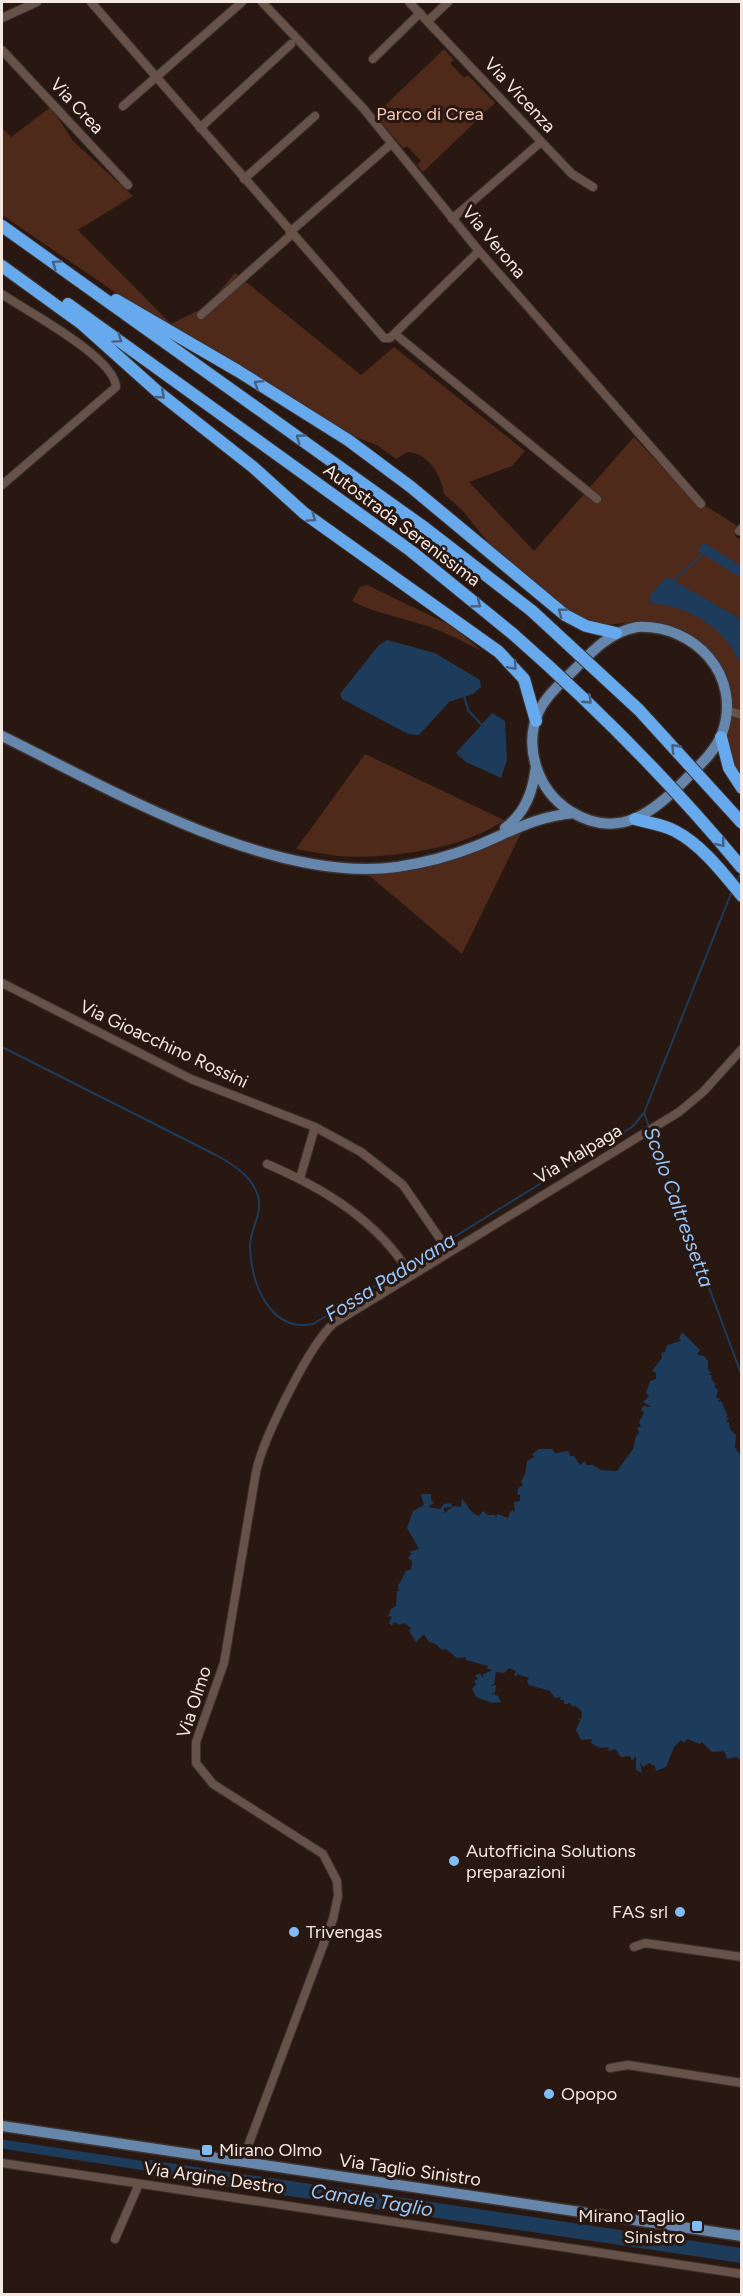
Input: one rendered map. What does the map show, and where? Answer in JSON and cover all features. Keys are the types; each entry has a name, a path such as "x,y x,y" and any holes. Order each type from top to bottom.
{"highway":[{"name":"Autostrada Serenissima","path":"2,226 424,528 532,611 639,710 741,823"},
{"name":"Autostrada Serenissima","path":"2,256 402,544 513,634 621,732 693,809 741,868"},
{"path":"2,266 82,324 158,392 253,467 304,513 499,652 524,679 536,721"},
{"path":"79,281 130,307 151,322 238,371 348,440 411,487 566,615 586,626 616,633"},
{"path":"721,737 729,768 741,788"},
{"path":"634,819 675,831 702,852 724,874 741,896"}],"main road":[{"path":"637,627 659,627 690,639 707,654 719,672 726,693 726,710 721,737 701,764 664,801 634,819 604,822 574,813 550,794 536,766 532,739 536,721 545,701 595,649 616,633 637,627"},
{"path":"2,736 206,832 284,858 357,868 423,863 488,841 539,818 574,813"},
{"path":"488,841 522,812 532,788 536,766"},
{"name":"Via Taglio Sinistro","path":"2,2126 741,2236"}],"street":[{"path":"2,18 37,2"},
{"path":"91,2 384,338 390,338 395,334 479,251"},
{"path":"123,106 242,2"},
{"name":"Via Verona","path":"262,2 363,108 479,251 701,504"},
{"name":"Via Vicenza","path":"409,2 576,178 593,187"},
{"path":"428,21 448,2"},
{"path":"373,58 420,13"},
{"path":"200,128 291,44"},
{"name":"Via Crea","path":"2,50 128,185"},
{"path":"244,179 315,116"},
{"path":"452,219 541,142"},
{"path":"201,315 391,144"},
{"path":"2,294 57,327 109,370 116,379 116,387 2,484"},
{"path":"395,334 597,499"},
{"path":"726,710 741,715"},
{"name":"Via Gioacchino Rossini","path":"2,983 191,1078 315,1128 361,1152 403,1185 448,1250"},
{"name":"Via Malpaga","path":"448,1250 658,1124 703,1092 741,1049"},
{"path":"300,1178 315,1128"},
{"path":"267,1164 300,1178 350,1209 407,1271"},
{"name":"Via Olmo","path":"242,2162 333,1919 338,1888 332,1866 318,1849 207,1779 196,1763 196,1742 224,1663 256,1472 264,1445 308,1358 327,1330 407,1271 448,1250"},
{"path":"634,1947 645,1943 741,1957"},
{"path":"610,2068 628,2065 741,2083"},
{"name":"Via Argine Destro","path":"2,2163 741,2274"},
{"path":"115,2239 139,2184"}],"green space":[{"name":"Parco di Crea","path":"444,49 454,60 450,63 464,78 468,75 495,103 423,172 417,165 421,161 407,146 403,148 375,115"},
{"path":"51,107 73,141 133,196 78,230 171,324 207,306 235,273 361,375 394,347 525,451 512,466 469,482 534,551 634,437 688,495 736,525 735,536 741,540 741,786 726,739 729,703 698,640 683,630 657,622 639,621 599,626 583,624 508,567 462,510 444,494 440,480 428,461 415,453 408,452 396,459 377,445 350,435 147,314 2,215 2,128 11,137"},
{"path":"367,585 454,627 483,652 434,629 352,601 360,587"},
{"path":"365,754 504,820 488,830 447,845 400,854 356,857 296,849"},
{"path":"522,831 462,954 365,872 445,859 482,848"}],"water":[{"path":"703,542 741,566 741,578 698,551"},
{"path":"667,577 741,619 741,665 725,639 704,620 678,608 649,603 651,594"},
{"path":"387,640 435,653 480,680 481,687 473,694 449,702 419,735 408,734 342,699 340,694 378,646"},
{"path":"492,713 505,721 507,760 501,778 466,762 456,753"},
{"path":"682,1332 700,1350 697,1355 704,1356 708,1361 708,1370 711,1372 709,1375 712,1375 711,1379 718,1390 716,1397 721,1400 718,1402 721,1401 728,1416 725,1417 729,1418 726,1422 729,1422 730,1429 736,1435 735,1447 741,1456 741,1760 736,1757 727,1759 724,1751 712,1752 702,1742 700,1744 687,1739 684,1743 681,1740 674,1747 666,1767 656,1771 655,1766 649,1763 643,1767 640,1762 642,1773 636,1770 636,1756 632,1761 630,1756 621,1757 615,1749 608,1751 609,1747 600,1748 591,1743 592,1739 581,1740 576,1730 580,1721 578,1718 581,1719 582,1712 569,1702 564,1704 564,1700 560,1700 561,1697 555,1698 550,1691 529,1685 527,1681 529,1678 517,1674 516,1677 514,1675 516,1671 509,1668 504,1673 496,1672 494,1684 490,1686 496,1685 495,1693 491,1693 498,1696 501,1702 492,1703 476,1697 472,1689 476,1684 474,1681 478,1679 475,1676 480,1673 483,1678 483,1674 491,1671 487,1669 488,1666 466,1660 466,1657 457,1658 446,1649 442,1650 436,1644 429,1642 424,1634 416,1642 409,1631 411,1628 404,1623 399,1625 394,1622 392,1626 389,1623 392,1617 388,1616 391,1609 396,1606 398,1586 406,1571 411,1569 412,1561 408,1558 412,1553 408,1552 419,1549 407,1528 413,1511 424,1505 421,1494 431,1494 431,1500 434,1503 428,1507 440,1509 444,1504 451,1503 452,1507 444,1508 444,1513 454,1506 461,1507 462,1499 479,1516 483,1511 488,1515 495,1515 496,1518 497,1514 508,1518 510,1512 513,1510 515,1513 514,1502 520,1501 520,1495 517,1494 518,1488 523,1485 521,1482 527,1461 534,1457 532,1454 539,1449 552,1449 555,1453 569,1451 570,1456 574,1456 580,1465 585,1461 586,1465 594,1465 594,1468 596,1466 600,1470 617,1471 633,1449 639,1433 637,1427 641,1427 639,1422 644,1413 641,1410 643,1406 652,1407 643,1402 649,1396 646,1393 650,1381 656,1379 656,1373 652,1371 662,1358 661,1353 665,1352 667,1345 681,1341 679,1338"},
{"path":"149,2160 741,2248 741,2263 147,2175"}],"waterway":[{"path":"673,581 703,554"},
{"path":"464,696 468,710 481,724"},
{"name":"Scolo Caltressetta","path":"736,883 741,872"},
{"name":"Scolo Caltressetta","path":"732,891 644,1113 742,1376"},
{"name":"Fossa Padovana","path":"2,1047 216,1155 247,1177 255,1189 259,1203 250,1246 254,1275 265,1302 285,1321 298,1325 313,1324 403,1269"},
{"name":"Fossa Padovana","path":"446,1242 632,1127 644,1113"},
{"name":"Fossa Padovana","path":"408,1266 442,1245"},
{"name":"Canale Taglio","path":"2,2144 159,2168"}],"place":[{"name":"Autofficina Solutions preparazioni","path":"454,1861"},
{"name":"FAS srl","path":"680,1912"},
{"name":"Trivengas","path":"294,1932"},
{"name":"Opopo","path":"549,2094"},
{"name":"Mirano Olmo","path":"207,2150"},
{"name":"Mirano Taglio Sinistro","path":"697,2226"}]}
